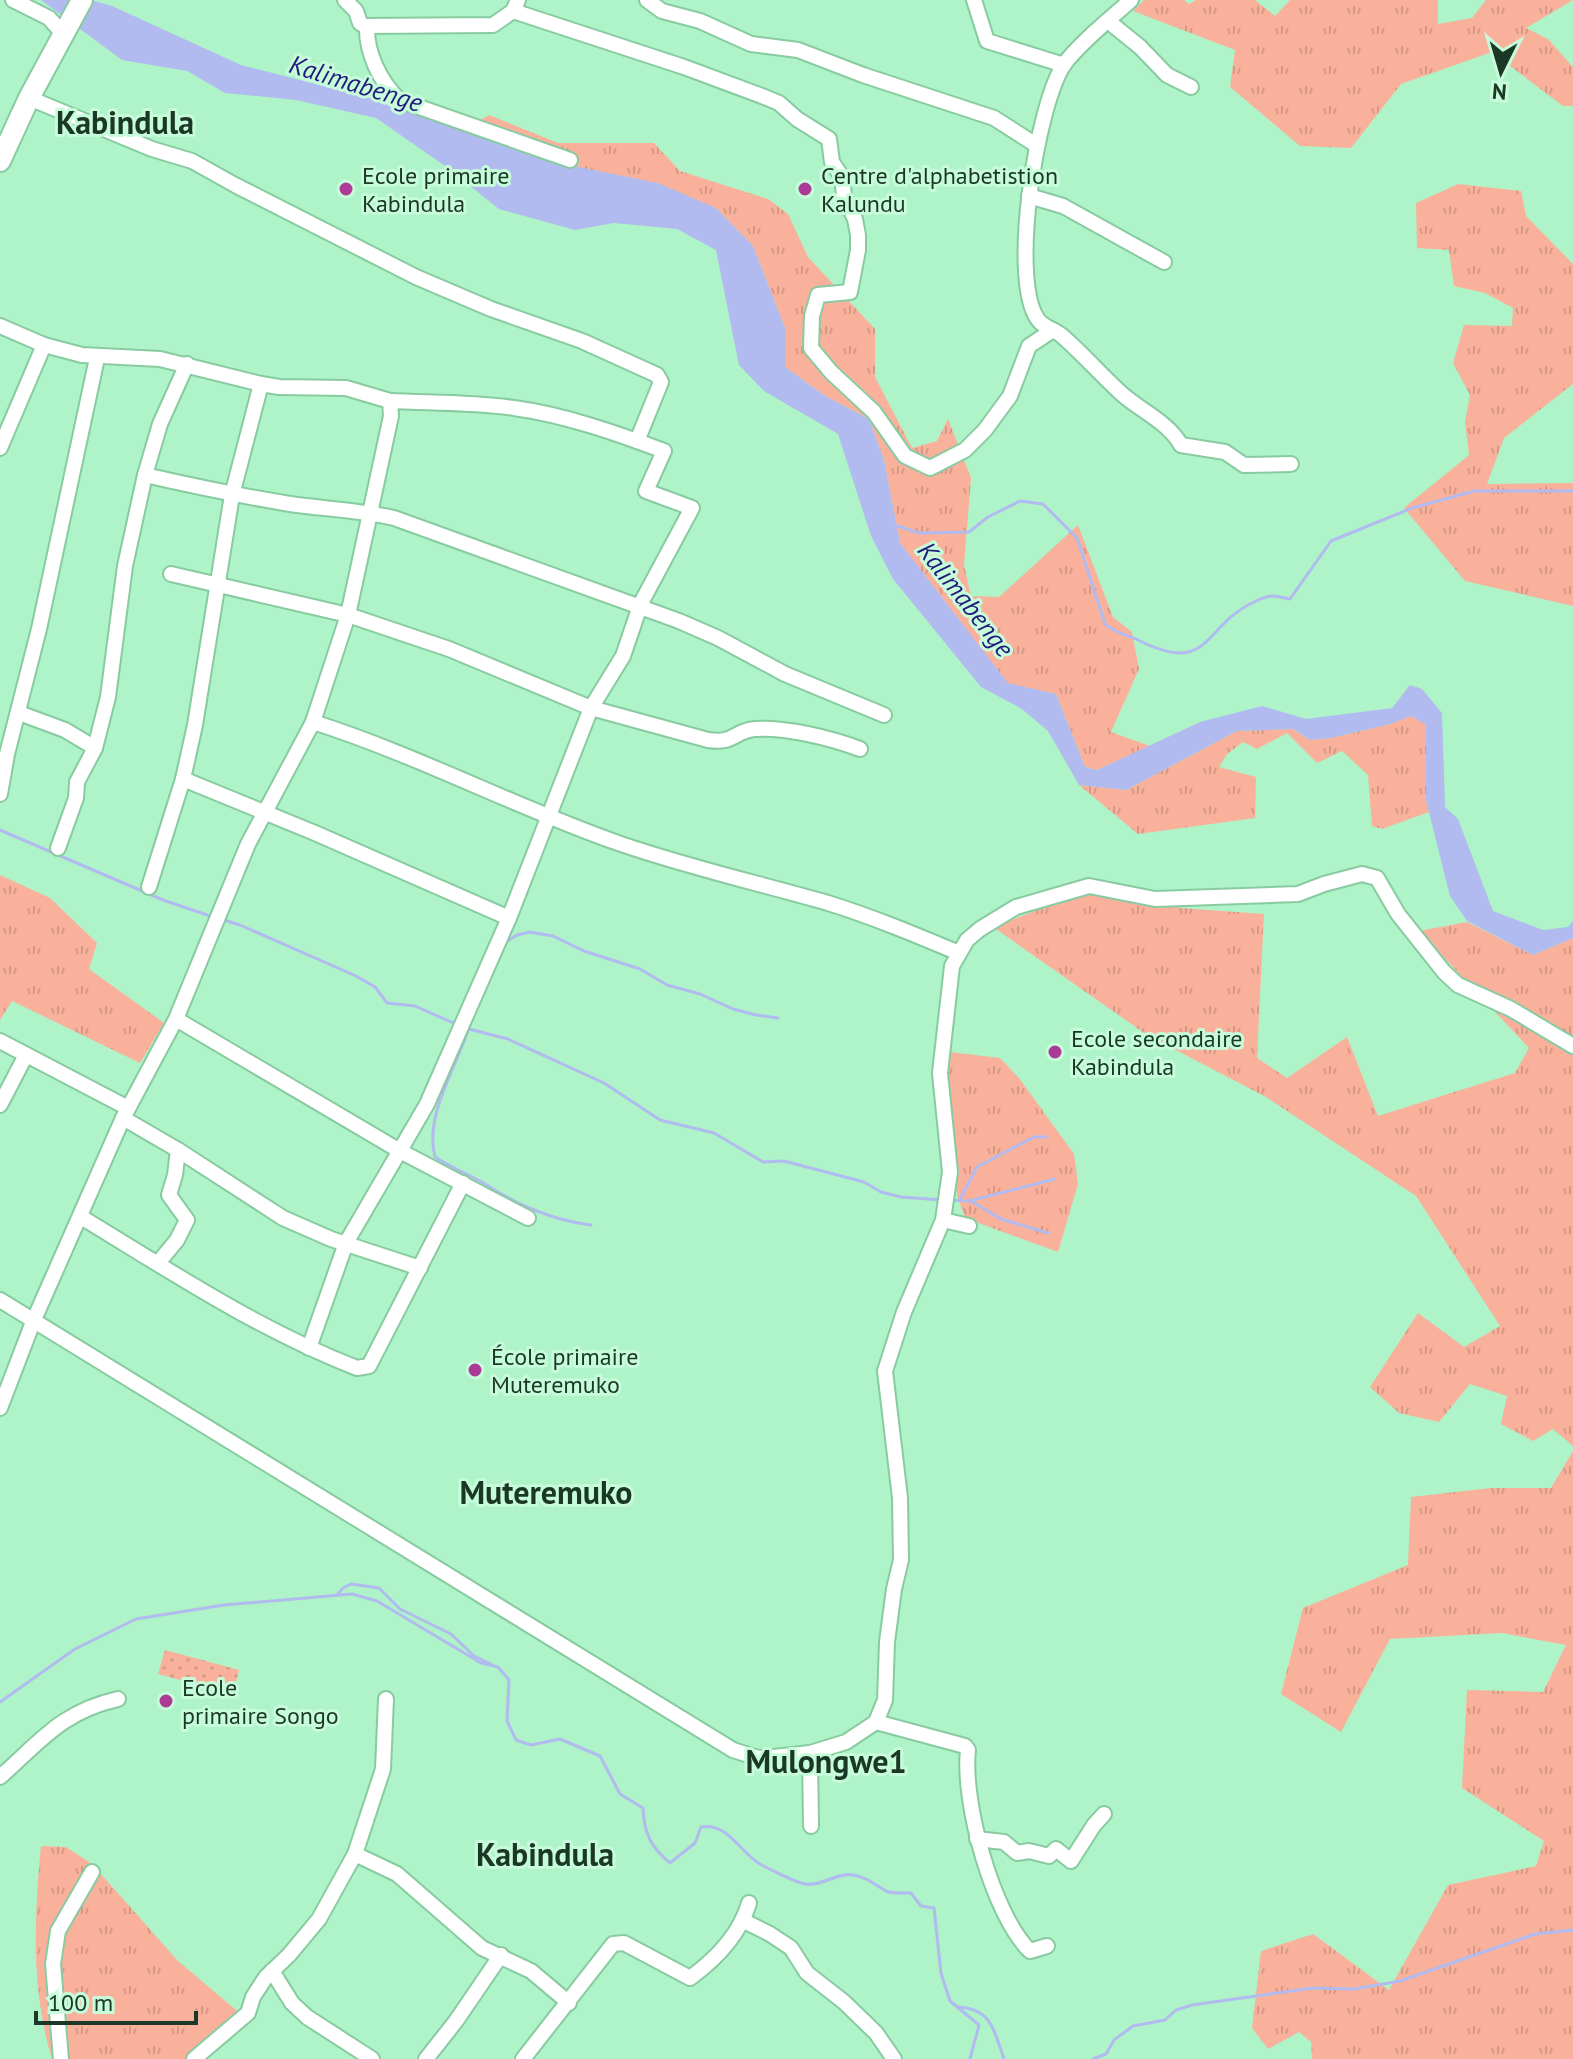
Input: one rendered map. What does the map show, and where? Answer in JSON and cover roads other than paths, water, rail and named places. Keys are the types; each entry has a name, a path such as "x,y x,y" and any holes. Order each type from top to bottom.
{"highway":[{"path":"0,161 29,98 82,0"}],"street":[{"path":"13,0 49,18 65,36"},
{"path":"345,0 356,11 360,23 367,26 493,25 515,5 779,103 797,119 829,139 832,162 842,177 844,196 855,219 858,250 850,292 818,295 812,316 811,348 831,372 874,412 905,456 930,468 965,450 985,430 1010,396 1029,346 1053,330"},
{"path":"647,0 662,11 700,21 751,44 798,50 994,118 1036,145"},
{"path":"974,0 987,41 1064,65"},
{"path":"1131,0 1064,65 1036,145 1029,196 1027,283 1031,307 1041,324 1053,330 1124,396 1175,435 1181,445 1225,452 1244,465 1291,464"},
{"path":"1108,21 1140,47 1167,75 1191,87"},
{"path":"367,26 366,40 383,84 399,100 570,160"},
{"path":"29,98 152,149 192,161 416,277 504,314 582,341 657,375 661,382 637,441"},
{"path":"1029,196 1063,206 1164,262"},
{"path":"0,326 44,345 97,358 126,356 187,364 279,387 346,388 390,401 517,408 664,451 646,491 692,508 641,606 623,656 591,708 509,918 427,1104 346,1243 309,1348"},
{"path":"0,448 44,345"},
{"path":"0,794 97,358"},
{"path":"58,848 75,803 77,782 95,748 108,697 125,566 145,475 160,424 187,364"},
{"path":"149,887 183,779 201,695 232,495 261,384"},
{"path":"0,1408 33,1322 125,1113 176,1019 248,844 313,722 348,615 372,513 391,416 390,401"},
{"path":"145,475 232,495 372,513 444,535 581,587 641,606 718,638 785,674 884,715"},
{"path":"171,574 348,615 449,649 591,708 708,740 726,741 747,731 768,729 818,737 860,749"},
{"path":"19,713 65,730 95,748"},
{"path":"313,722 358,736 549,817 658,857 828,903 959,953"},
{"path":"183,779 509,918"},
{"path":"0,1300 733,1750 758,1758 810,1753 846,1742 876,1722 885,1700 887,1642 901,1560 900,1498 885,1371 904,1312 943,1220 950,1172 940,1073 952,966 967,940 1016,907 1089,886 1155,899 1298,894 1362,874 1377,878 1398,914 1458,985 1511,1009 1573,1046"},
{"path":"176,1019 400,1151 528,1218"},
{"path":"0,1041 125,1113 283,1218 420,1268"},
{"path":"0,1105 26,1055"},
{"path":"158,1263 177,1240 187,1220 169,1195 178,1150"},
{"path":"81,1217 256,1321 357,1368 369,1366 463,1183"},
{"path":"943,1220 969,1226"},
{"path":"0,1777 57,1725 85,1708 118,1699"},
{"path":"194,2059 245,2017 258,1988 319,1919 355,1854 383,1769 386,1699"},
{"path":"876,1722 965,1746 968,1750 970,1805 977,1839 1002,1910 1016,1936 1030,1951 1047,1946"},
{"path":"810,1753 811,1826"},
{"path":"977,1839 1004,1842 1017,1853 1029,1851 1049,1856 1056,1849 1071,1861 1104,1814"},
{"path":"355,1854 397,1874 472,1940 531,1971 569,2003"},
{"path":"61,2059 53,1964 58,1931 92,1872"},
{"path":"523,2059 613,1944 624,1943 690,1978 711,1963 744,1921 749,1903"},
{"path":"744,1921 791,1948 807,1973 876,2033 894,2059"},
{"path":"426,2059 501,1955"},
{"path":"272,1971 292,2003 307,2017 372,2059"}],"water":[{"path":"41,0 91,0 112,6 241,65 374,99 554,162 658,183 716,208 753,246 785,328 785,367 825,396 869,419 884,460 900,543 1008,683 1056,694 1085,767 1097,770 1200,722 1262,706 1306,719 1392,708 1410,685 1422,689 1442,713 1445,807 1458,819 1493,911 1543,930 1568,927 1573,921 1573,938 1533,955 1467,921 1450,896 1426,800 1426,725 1411,716 1390,724 1310,740 1293,729 1237,731 1126,790 1079,785 1048,731 1022,709 981,687 893,579 871,536 838,434 764,391 739,365 716,250 677,229 614,223 575,230 499,209 445,166 376,118 296,100 225,93 187,71 122,60"}],"waterway":[{"name":"Kalimabenge","path":"895,525 919,533 969,532 988,517 1020,501 1043,504 1077,538 1105,624 1162,650 1180,653 1193,651 1204,644 1237,612 1256,601 1272,596 1290,599 1331,541 1412,508 1474,491 1573,491"},
{"path":"0,830 163,900 213,917"},
{"path":"221,919 356,976 375,987 387,1003 415,1006 458,1025"},
{"path":"503,944 517,935 530,932 553,936 584,951 640,969 667,985 700,994 733,1009 778,1018"},
{"path":"472,1017 434,1122 435,1157 523,1205 591,1225"},
{"path":"465,1028 508,1039 604,1083 660,1120 714,1133 763,1162 784,1161 864,1182 881,1192 901,1197 942,1200"},
{"path":"960,1199 977,1167 1034,1137 1046,1137"},
{"path":"949,1200 969,1201 1055,1179"},
{"path":"971,1201 1001,1219 1048,1233"},
{"path":"337,1595 351,1584 379,1588 400,1609 451,1634 474,1656 491,1664"},
{"path":"0,1702 75,1649 136,1619 224,1605 352,1594 377,1601 481,1663 498,1667 509,1680 507,1721 516,1740 531,1745 560,1739 600,1756 620,1794 643,1808 650,1839 670,1863 695,1843 701,1827 710,1827 726,1833 760,1864 801,1883 811,1884 853,1875 889,1892 911,1893 921,1906 934,1908 941,1973 950,2001 979,2025 970,2059"},
{"path":"1093,2059 1106,2054 1114,2040 1133,2026 1165,2020 1176,2010 1192,2005 1312,1988 1354,1989 1400,1981 1535,1934 1573,1930"},
{"path":"959,2007 979,2012 985,2017 994,2031 1004,2059"}],"place":[{"name":"Ecole primaire Kabindula","path":"346,189"},
{"name":"Centre d'alphabetistion Kalundu","path":"805,189"},
{"name":"Ecole secondaire Kabindula","path":"1055,1052"},
{"name":"École primaire Muteremuko","path":"475,1370"},
{"name":"Ecole primaire Songo","path":"166,1701"}],"district":[{"name":"Kabindula","path":"125,122"},
{"name":"Muteremuko","path":"546,1492"},
{"name":"Mulongwe1","path":"826,1761"},
{"name":"Kabindula","path":"545,1854"}]}
